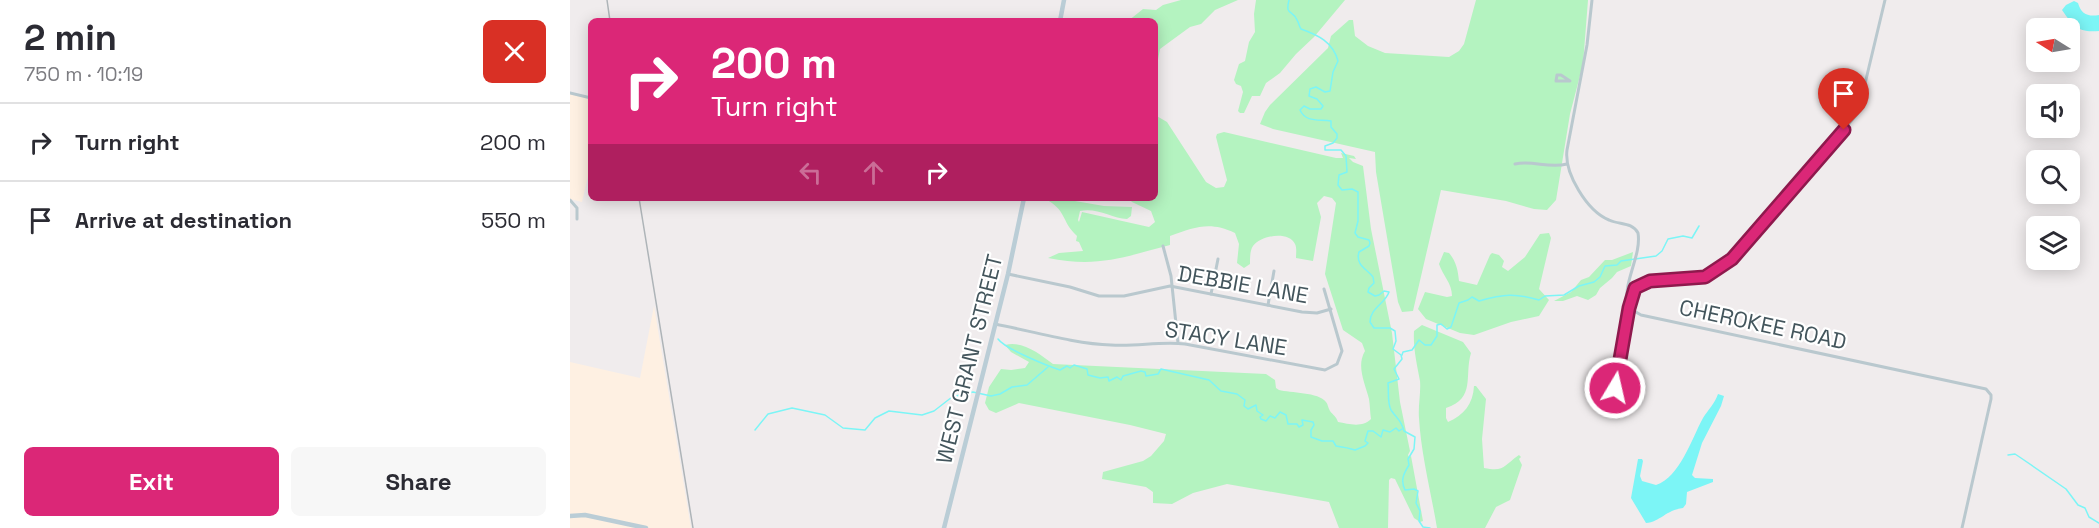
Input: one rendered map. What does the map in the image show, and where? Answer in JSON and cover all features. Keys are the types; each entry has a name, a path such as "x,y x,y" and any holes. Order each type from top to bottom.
{"main road":[{"path":"1061,18 1064,0"},
{"name":"WEST GRANT STREET","path":"944,528 1008,274 1023,201"},
{"path":"570,516 588,516 646,528"}],"street":[{"path":"1592,0 1589,34 1567,150 1567,164 1573,180 1594,210 1608,220 1631,226 1638,233 1638,248 1627,294 1629,308"},
{"path":"1615,388 1629,308 1635,288 1650,281 1705,277 1732,259 1858,114 1885,0"},
{"path":"1570,81 1580,82"},
{"path":"570,93 588,97"},
{"path":"1515,164 1533,162 1555,166 1567,164"},
{"path":"570,200 577,208 576,219"},
{"path":"1163,246 1173,287 1178,343"},
{"path":"1212,294 1218,259"},
{"path":"1268,306 1274,271"},
{"name":"DEBBIE LANE","path":"1008,274 1105,296 1124,296 1163,287 1173,287 1307,313 1331,309"},
{"name":"STACY LANE","path":"995,324 1103,345 1178,343 1318,370 1328,369 1340,359 1342,351 1324,289"},
{"name":"CHEROKEE ROAD","path":"1629,308 1641,315 1986,389 1991,399 1962,528"}],"shaded area":[{"path":"570,93 588,97 588,176 582,202 570,199"},
{"path":"654,306 691,528 570,528 570,362 640,378"}],"green space":[{"path":"1181,0 1238,0 1215,10 1201,24 1190,27 1160,49 1158,59 1158,18 1132,18 1143,9 1156,10 1163,5"},
{"path":"1256,0 1345,0 1280,73 1266,83 1260,96 1252,96 1244,113 1240,113 1238,111 1243,92 1241,86 1234,80 1239,64 1245,61 1249,42 1255,32"},
{"path":"1476,0 1588,0 1583,64 1570,114 1556,200 1547,210 1534,209 1506,201 1441,190 1413,311 1402,312 1398,302 1376,172 1375,152 1260,124 1270,105 1328,48 1331,36 1349,20 1353,20 1355,36 1368,46 1385,53 1449,57 1459,51 1464,44"},
{"path":"1158,117 1167,122 1206,182 1216,188 1224,187 1227,180 1216,137 1217,134 1224,132 1336,158 1343,158 1341,153 1354,156 1356,159 1349,158 1363,166 1371,229 1392,333 1400,402 1410,451 1408,455 1411,456 1423,521 1420,522 1414,518 1395,479 1391,478 1389,480 1388,528 1339,528 1329,502 1227,484 1193,493 1172,504 1153,503 1153,492 1146,487 1102,479 1103,472 1143,461 1151,456 1164,441 1166,434 1019,403 996,413 989,410 985,403 989,387 1001,369 1025,368 1029,362 1011,352 1005,345 1018,344 1053,364 1266,374 1275,380 1276,388 1279,390 1317,396 1322,399 1327,403 1338,422 1360,424 1371,419 1369,399 1361,369 1365,351 1362,343 1343,330 1325,274 1336,203 1332,198 1324,196 1317,203 1321,217 1313,261 1296,258 1296,246 1292,240 1275,236 1262,239 1253,246 1250,264 1244,268 1237,263 1239,244 1235,233 1210,226 1170,236 1170,245 1110,260 1082,262 1048,258 1059,253 1083,251 1079,242 1076,241 1077,236 1061,212 1049,201 1075,201 1104,206 1132,207 1131,216 1127,219 1092,210 1080,211 1079,222 1082,212 1149,227 1155,222 1151,211 1132,202 1158,201"},
{"path":"1549,233 1551,238 1539,289 1549,300 1539,316 1511,322 1474,335 1460,333 1426,319 1418,309 1425,292 1452,296 1451,287 1439,264 1444,252 1449,253 1453,259 1459,281 1477,285 1492,253 1499,255 1504,261 1502,267 1508,271 1525,257 1540,234"},
{"path":"1633,252 1631,266 1617,272 1596,295 1588,300 1577,296 1563,301 1554,301 1571,292 1581,280 1589,277 1605,260 1612,260"},
{"path":"1422,325 1463,342 1471,353 1465,392 1455,404 1446,408 1448,422 1467,408 1474,386 1476,386 1486,399 1482,439 1484,468 1500,469 1519,455 1521,457 1519,459 1522,465 1510,500 1496,507 1485,528 1437,528 1420,432 1420,381 1414,331"}],"water":[{"path":"2074,1 2086,14 2099,15 2099,31 2080,28 2080,18 2068,18 2062,10"},
{"path":"1718,394 1724,396 1721,406 1702,443 1692,475 1695,478 1713,479 1713,482 1687,492 1686,504 1683,508 1646,523 1631,498 1638,459 1643,461 1640,476 1642,481 1656,485 1664,481 1678,466"}],"waterway":[{"path":"1289,0 1288,10 1295,17 1301,29 1329,44 1338,61 1333,72 1330,91 1325,92 1316,87 1310,89 1309,96 1317,99 1323,106 1321,109 1310,109 1304,106 1300,110 1309,119 1331,121 1331,127 1337,134 1337,138 1333,143 1325,146 1325,150 1341,150 1346,156 1347,172 1339,175 1338,185 1342,190 1352,189 1358,192 1358,221 1355,233 1358,237 1369,240 1370,243 1359,252 1358,256 1360,264 1373,277 1374,283 1368,292 1375,296 1384,291 1389,292 1372,313 1370,322 1374,328 1390,328 1395,331 1396,341 1393,349 1401,355 1402,359 1394,369 1399,379 1388,383 1389,404 1404,431 1415,437 1414,449 1408,459 1409,465 1403,477 1403,483 1405,490 1418,491 1416,503 1420,511 1419,521 1423,527 1430,528"},
{"path":"1402,355 1403,352 1412,350 1419,340 1425,345 1431,345 1437,336 1437,325 1441,324 1447,329 1451,327 1459,303 1472,297 1479,301 1509,295 1539,300 1545,296 1564,295 1579,286 1594,282 1600,277 1605,266 1617,265 1621,261 1656,256 1662,251 1668,239 1683,236 1692,238 1699,226"},
{"path":"998,339 1018,352 1054,368 1060,370 1074,365 1087,369 1088,375 1108,377 1109,381 1117,377 1121,380 1123,376 1141,371 1145,372 1146,376 1158,374 1161,369 1209,380 1221,391 1237,394 1245,400 1244,406 1248,409 1256,405 1257,411 1263,415 1261,419 1266,421 1270,416 1275,418 1280,412 1286,415 1288,424 1297,424 1299,427 1303,425 1302,420 1313,422 1311,437 1322,441 1333,441 1336,446 1355,450 1368,443 1365,441 1368,431 1373,431 1381,437 1383,430 1390,432 1396,428 1399,431 1402,429"},
{"path":"755,430 768,414 792,408 825,415 843,428 865,430 875,418 889,411 922,415 934,411 952,397 973,392 991,396 1012,387 1027,385 1048,367"},
{"path":"2008,455 2015,454 2066,489 2078,505 2085,508 2089,517 2099,523"}],"railway":[{"path":"607,0 610,18"},
{"path":"639,201 693,528"}],"route":[{"path":"1615,388 1629,308 1635,288 1650,281 1705,277 1732,259 1844,130"}]}
